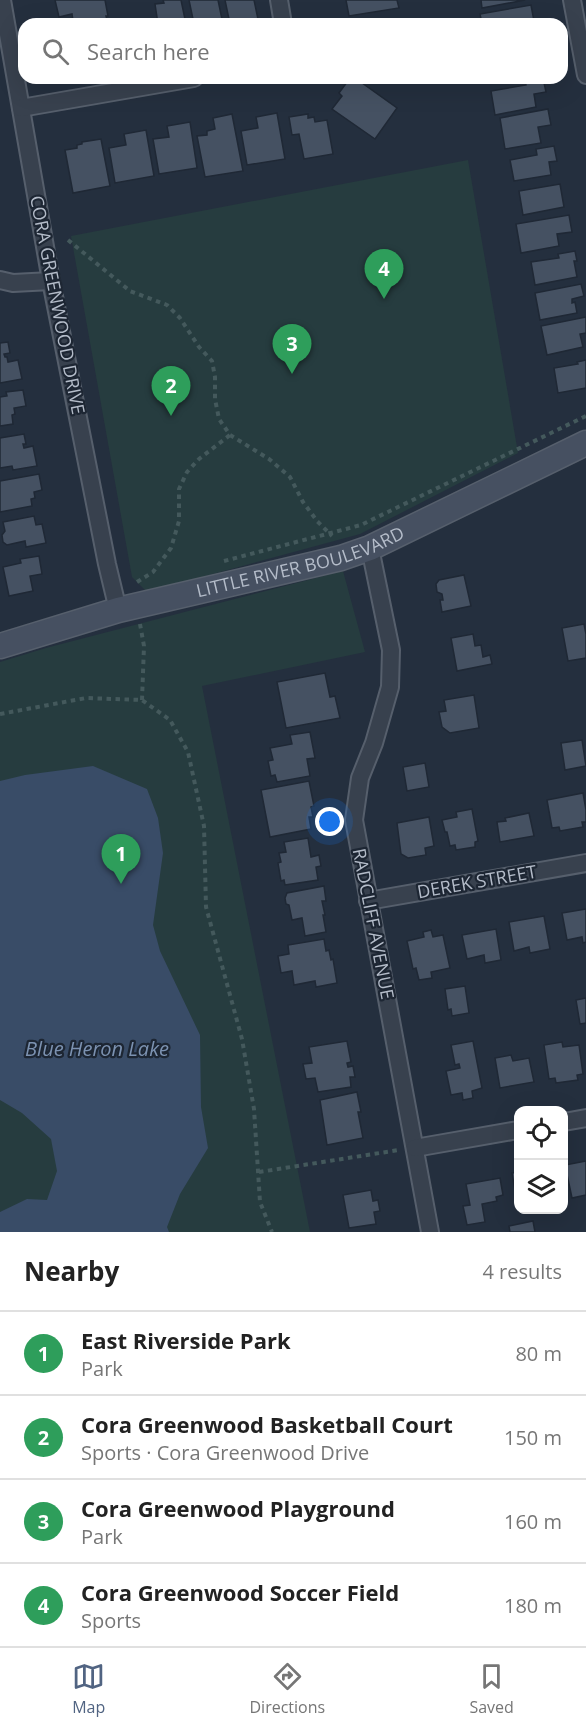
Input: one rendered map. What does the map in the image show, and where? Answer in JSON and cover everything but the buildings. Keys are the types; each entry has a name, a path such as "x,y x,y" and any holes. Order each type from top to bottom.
{"street":[{"name":"CORA GREENWOOD DRIVE","path":"2,0 51,281 118,610"},
{"path":"279,0 282,18"},
{"path":"572,0 586,75"},
{"path":"21,108 159,84"},
{"path":"0,280 14,283 51,281"},
{"name":"LITTLE RIVER BOULEVARD","path":"0,646 118,610 341,558 370,548 586,444"},
{"name":"RADCLIFF AVENUE","path":"370,548 391,650 390,687 374,742 360,778 354,820 430,1232"},
{"name":"DEREK STREET","path":"368,902 586,863"},
{"path":"568,1121 586,1118"},
{"path":"415,1148 514,1131"}],"path":[{"path":"68,240 130,291 167,305 180,318 199,347 212,361 219,419 230,435 269,459 290,477 303,502 317,521 331,534"},
{"path":"218,563 362,525 586,416"},
{"path":"154,579 135,584 153,572 171,548 179,521 179,489 187,472 199,459 230,435"},
{"path":"141,629 144,645 142,700"},
{"path":"0,714 86,698 142,700 170,720 188,752 204,826 206,907 242,1039 254,1109 260,1202 272,1232"},
{"path":"259,1172 415,1148"}],"green space":[{"path":"468,160 518,453 360,534 147,592 132,577 71,236"},
{"path":"343,571 365,652 202,686 310,1232 0,1232 0,662"}],"water":[{"name":"Blue Heron Lake","path":"93,766 147,789 158,818 163,853 153,925 160,951 200,1035 201,1107 208,1148 180,1194 167,1227 169,1232 0,1232 0,1212 27,1199 47,1200 57,1171 51,1139 22,1113 0,1100 0,781 25,775"}],"place":[{"name":"Cora Greenwood Soccer Field","path":"384,299"},
{"name":"Cora Greenwood Playground","path":"292,374"},
{"name":"Cora Greenwood Basketball Court","path":"171,416"},
{"name":"East Riverside Park","path":"121,884"}]}
